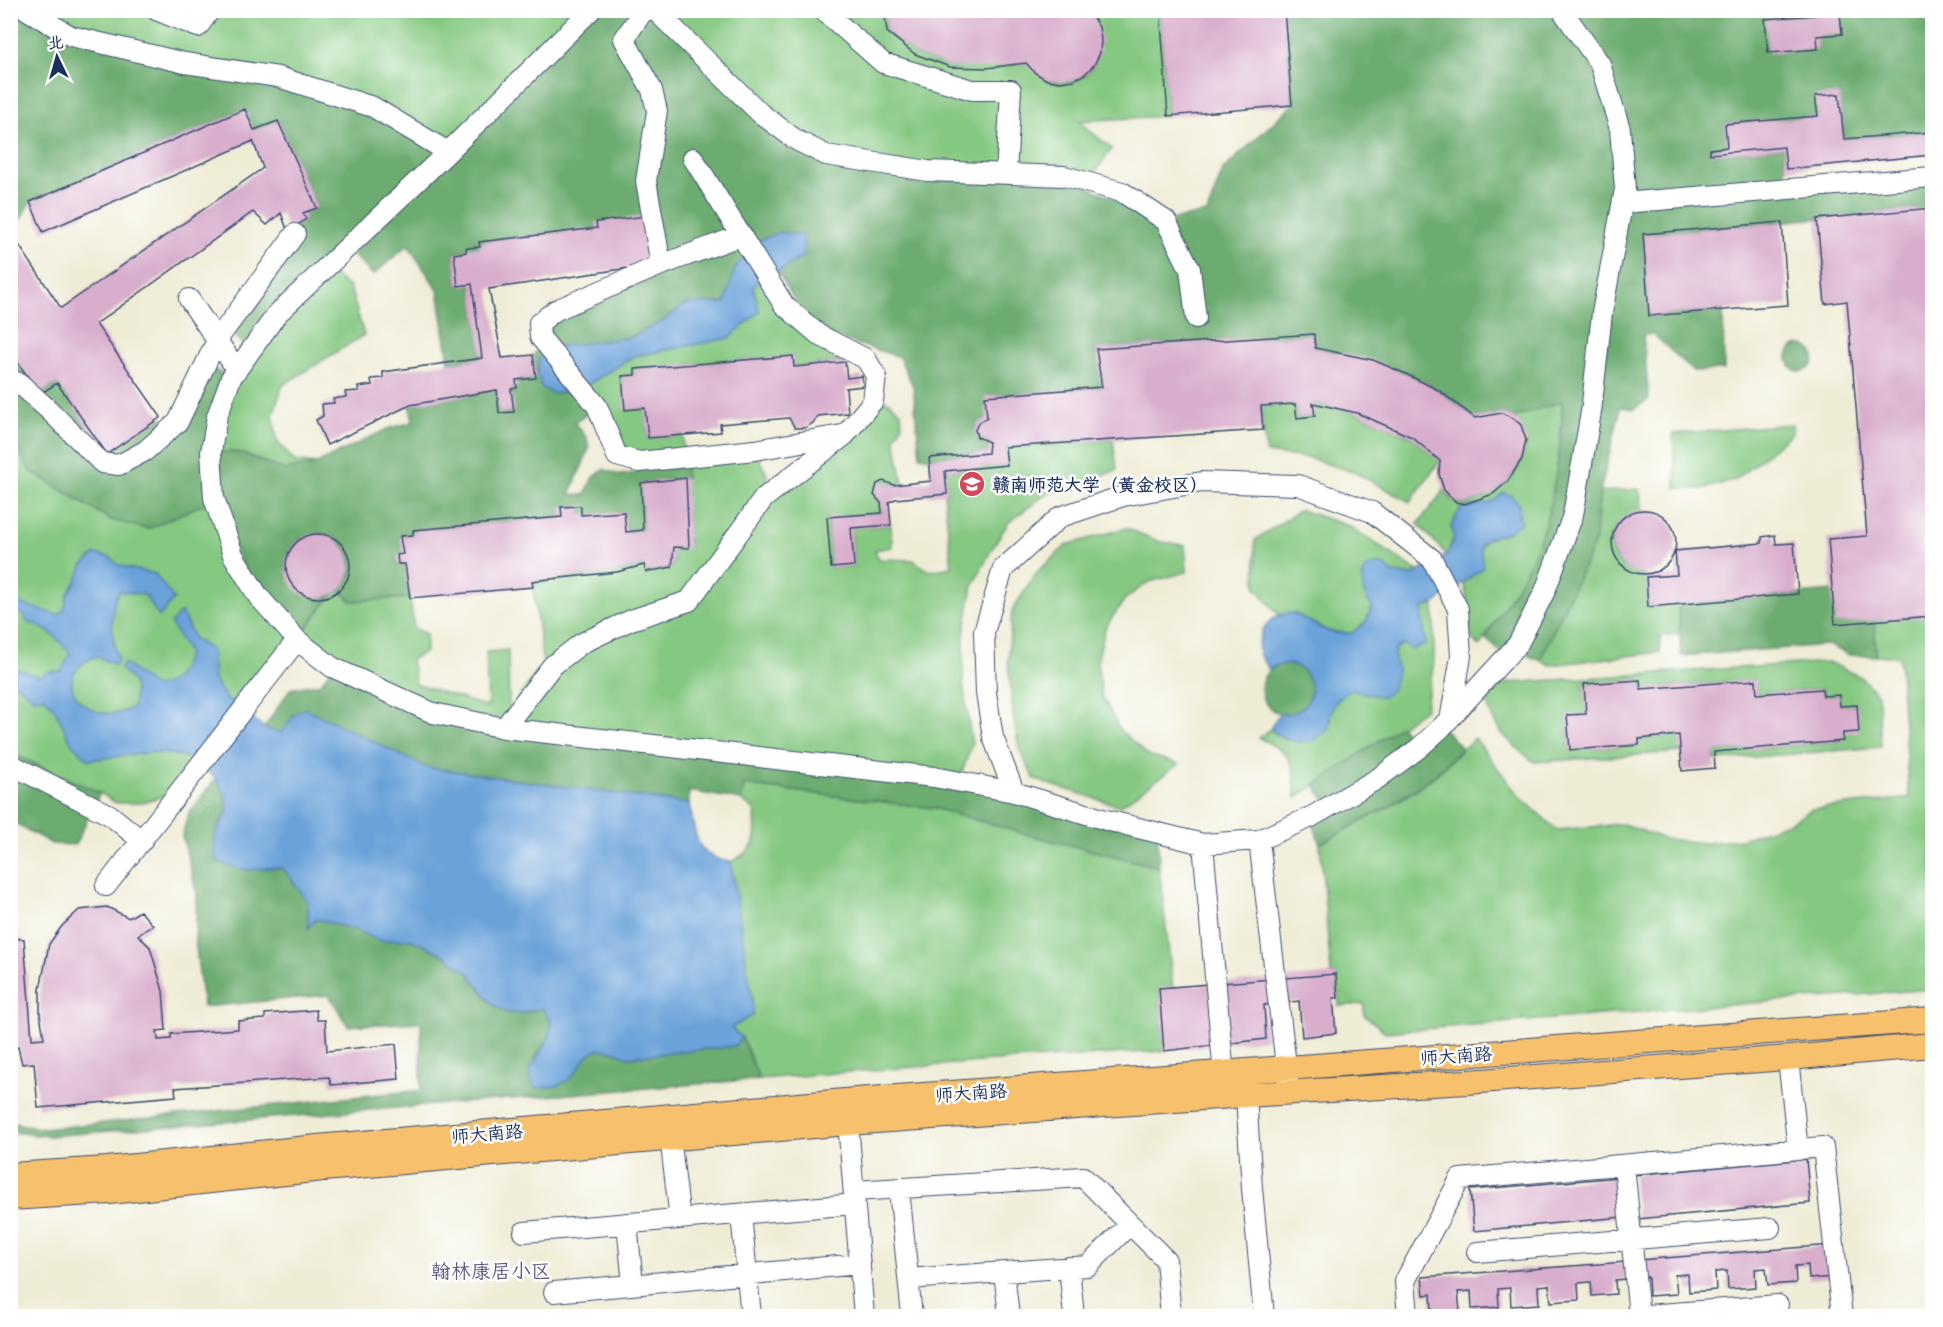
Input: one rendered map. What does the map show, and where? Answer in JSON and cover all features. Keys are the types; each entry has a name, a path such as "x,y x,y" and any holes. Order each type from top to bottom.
{"main road":[{"name":"师大南路","path":"10,1198 109,1192 323,1169 848,1123 1235,1084 1286,1068 1932,1020"},
{"name":"师大南路","path":"10,1175 107,1169 833,1102 1235,1084 1290,1092 1467,1082 1932,1045"}],"street":[{"path":"27,10 70,36 184,63 278,77 372,107 448,152"},
{"path":"156,10 198,27 210,10"},
{"path":"591,10 448,152 277,314 231,378 217,416 211,452 214,498 233,555 258,596 297,640 332,667 433,713 504,728 934,777 1014,792 1106,820 1203,844 1259,840 1311,817 1377,779 1419,748 1518,644 1545,591 1573,515 1591,412 1602,313 1625,189 1620,129 1600,64 1562,10"},
{"path":"644,10 624,39 652,90 657,111 646,182 661,266"},
{"path":"655,10 760,113 796,140 826,155 928,171 1064,176 1122,192 1166,221 1190,270 1196,318"},
{"path":"823,10 883,63 972,90 1011,90 1006,174"},
{"path":"504,728 552,666 582,644 631,621 689,601 764,498 845,435 873,401 876,376 866,359 819,335 784,305 693,158"},
{"path":"1623,203 1932,177"},
{"path":"10,380 19,383 35,397 102,463 118,465 145,451 178,422 217,340 295,234"},
{"path":"742,235 556,310 539,323 540,337 597,406 616,456 639,462 755,450 845,435"},
{"path":"189,299 237,370"},
{"path":"1014,792 993,737 986,693 984,632 1004,569 1060,517 1123,496 1202,482 1298,485 1372,512 1432,559 1458,609 1461,656 1452,715"},
{"path":"106,886 297,640"},
{"path":"10,764 110,815 142,841"},
{"path":"1259,840 1290,1092"},
{"path":"1203,844 1235,1084 1252,1188 1264,1317"},
{"path":"1788,1058 1798,1150"},
{"path":"848,1123 864,1317"},
{"path":"670,1137 680,1219"},
{"path":"1408,1317 1406,1281 1460,1179 1823,1147 1842,1317"},
{"path":"1624,1165 1639,1316"},
{"path":"524,1232 741,1214 854,1198 899,1189 1083,1177 1166,1260 1171,1317"},
{"path":"899,1189 912,1317"},
{"path":"741,1214 752,1317"},
{"path":"627,1223 633,1285"},
{"path":"909,1279 1088,1266 1130,1224"},
{"path":"1477,1252 1770,1228"},
{"path":"554,1292 860,1264"},
{"path":"1069,1267 1074,1317"},
{"path":"1004,1272 1009,1317"},
{"path":"1634,1317 1778,1305"}],"green space":[{"path":"11,11 27,11 71,36 373,107 448,152 591,11 655,11 760,113 826,155 1064,176 1166,221 1207,213 1223,170 1292,105 1284,11 1932,11 1932,132 1844,139 1839,94 1818,116 1725,124 1727,147 1710,149 1711,154 1784,147 1786,189 1932,177 1932,208 1643,234 1649,316 1723,311 1724,370 1693,371 1653,334 1643,335 1649,399 1634,409 1621,407 1600,492 1594,544 1540,660 1531,657 1518,644 1506,657 1485,638 1534,554 1546,520 1561,438 1562,401 1513,418 1502,413 1475,418 1443,393 1409,375 1363,359 1315,348 1314,334 1096,349 1102,387 986,396 987,418 978,423 975,430 978,437 989,442 988,453 929,458 920,456 913,386 899,357 824,331 810,320 792,296 778,272 804,256 729,292 726,303 685,304 662,322 632,337 556,347 582,388 597,406 575,423 587,438 589,449 570,494 585,495 592,479 604,469 619,475 637,473 639,462 684,456 686,478 642,483 643,530 626,532 624,512 581,515 580,506 561,507 562,517 413,530 413,535 400,536 403,554 397,555 398,564 405,564 410,598 351,601 340,590 350,575 351,569 351,561 344,546 331,537 315,534 307,536 295,543 289,552 286,563 288,575 293,585 302,593 315,597 331,596 297,640 258,596 214,499 148,529 111,520 29,470 11,434 10,352 40,394 57,383 107,454 161,417 176,435 209,367 231,378 211,452 238,452 285,470 316,464 387,429 413,422 410,405 497,390 499,413 513,412 511,389 516,380 536,377 533,355 544,343 539,323 661,265 597,228 480,242 480,247 454,254 458,286 472,284 482,358 449,362 438,290 408,245 373,275 346,248 249,352 227,326 288,232 306,219 303,213 317,208 279,121 254,130 245,109 30,202 11,238"},
{"path":"27,11 591,11 448,152 71,36"},
{"path":"655,11 884,11 887,32 915,54 950,67 1026,63 1045,79 1063,83 1076,80 1087,73 1100,50 1100,36 1096,23 1086,11 1160,11 1168,116 1078,121 1112,149 1088,182 928,171 796,140"},
{"path":"325,268 350,288 364,335 283,385 273,414 277,441 294,461 316,464 285,470 238,452 211,452 231,378"},
{"path":"768,278 784,305 866,359 794,367 793,356 635,369 635,375 622,376 626,410 645,408 648,438 683,435 684,456 617,456 582,388 634,356 729,338 753,286"},
{"path":"1801,345 1810,349 1814,358 1810,367 1801,371 1792,367 1788,358 1792,349"},
{"path":"1562,400 1555,479 1541,538 1522,578 1479,647 1469,635 1463,582 1469,576 1483,544 1493,537 1509,532 1504,493 1490,503 1461,508 1447,555 1418,524 1444,490 1455,502 1462,504 1491,494 1502,486 1512,476 1524,453 1525,441 1522,429 1513,418"},
{"path":"873,401 888,401 901,412 902,425 895,438 903,484 894,485 883,481 875,487 874,495 881,503 882,513 827,518 831,568 854,566 851,528 891,525 892,547 875,550 879,559 913,560 929,571 952,567 944,494 947,494 945,471 1006,465 1005,447 1113,440 1117,470 1045,495 1008,523 990,552 973,586 964,635 963,683 972,744 959,781 433,713 298,640 179,791 142,803 116,803 100,793 11,753 10,434 29,470 111,520 214,498 298,639 331,596 340,590 352,601 410,598 414,628 426,634 426,651 411,660 416,684 488,707 486,652 508,650 509,711 543,665 532,581 617,572 644,565 646,572 672,567 674,547 689,547 684,456 755,450 772,491"},
{"path":"1313,403 1357,413 1412,437 1440,461 1410,502 1356,473 1309,458 1266,453 1261,406 1295,404 1297,418 1315,416"},
{"path":"1792,424 1792,433 1735,480 1702,489 1676,488 1673,434"},
{"path":"1639,489 1643,510 1625,517 1618,523 1611,539 1611,547 1621,565 1646,577 1649,607 1678,604 1680,633 1660,637 1660,652 1550,665 1540,660 1594,544 1600,492"},
{"path":"1300,510 1349,526 1419,572 1411,576 1391,573 1366,622 1352,633 1328,631 1294,613 1279,615 1256,588 1255,540"},
{"path":"1126,528 1160,542 1185,545 1187,572 1149,582 1125,599 1105,628 1097,662 1102,696 1120,730 1148,755 1179,764 1120,806 1035,780 1019,749 1008,661 1012,611 1036,573 1067,545"},
{"path":"1833,591 1836,624 1874,620 1876,656 1849,655 1828,645 1681,656 1678,604"},
{"path":"1434,604 1434,662 1425,709 1296,798 1290,760 1279,749 1259,738 1270,729 1285,740 1328,730 1333,706 1351,689 1383,696 1397,670 1394,655 1396,648 1404,644 1425,644 1421,609"},
{"path":"1932,616 1932,989 1385,1032 1364,1015 1364,1004 1339,1006 1336,974 1331,974 1320,844 1425,784 1475,738 1518,795 1557,830 1623,824 1664,839 1705,843 1741,839 1791,822 1812,809 1909,798 1899,656 1876,656 1874,620"},
{"path":"1828,662 1861,677 1878,695 1881,747 1715,760 1714,752 1843,741 1843,733 1857,705 1840,706 1839,695 1823,696 1822,689 1757,694 1755,680 1641,689 1640,680 1584,684 1586,714 1567,716 1570,750 1639,745 1639,739 1679,735 1681,752 1534,762 1504,736 1493,720 1487,701 1497,688 1507,683"},
{"path":"1281,664 1291,664 1304,671 1311,684 1311,694 1304,707 1291,714 1281,714 1272,710 1265,703 1261,694 1261,684 1265,675 1272,668"},
{"path":"332,667 433,713 934,777 1158,833 1159,867 1029,835 934,808 744,785 741,800 689,791 689,804 425,767 305,709 293,716 282,733 264,728 290,689 321,683"},
{"path":"1400,726 1419,748 1442,727 1462,748 1436,774 1391,805 1320,844 1311,817 1329,807 1315,785"},
{"path":"11,753 100,793 75,845 52,844 11,821"},
{"path":"216,778 225,794 228,812 217,826 251,870 270,866 284,869 308,902 309,927 316,919 353,929 380,941 410,939 441,953 469,973 492,1004 524,1013 542,1008 551,1021 550,1036 535,1058 572,1076 590,1054 601,1049 628,1057 735,1046 742,1038 759,1079 48,1136 11,1132 10,1122 44,1129 421,1090 421,1022 348,1026 329,995 203,1007 195,940 197,894 182,835 189,813"},
{"path":"744,785 934,808 1029,835 1159,867 1173,988 1159,989 1164,1051 993,1061 759,1079 742,1038 731,1028 753,1014 731,862 747,852 754,842 755,811 741,800"}],"water":[{"path":"780,232 803,235 804,256 753,286 759,312 729,338 634,356 582,388 554,394 542,388 537,373 539,359 556,347 632,337 662,322 685,304 725,303 735,268 758,241"},
{"path":"1504,493 1512,496 1519,504 1520,523 1509,532 1487,538 1480,546 1483,568 1434,604 1422,609 1425,644 1413,650 1404,644 1396,648 1394,655 1397,670 1393,689 1383,697 1351,690 1339,698 1333,706 1328,730 1313,740 1292,741 1270,729 1279,714 1295,712 1305,705 1310,695 1310,684 1305,673 1297,666 1284,664 1269,669 1259,654 1258,645 1265,627 1276,617 1290,613 1331,632 1352,633 1366,622 1372,607 1363,590 1364,570 1376,564 1386,566 1392,573 1411,576 1447,555 1454,537 1451,526 1461,508 1490,503"},
{"path":"10,521 16,541 14,591 18,603 58,615 64,610 67,595 83,565 95,554 110,557 117,564 128,568 155,574 174,599 159,617 145,595 119,591 112,616 118,660 115,665 97,656 80,666 73,677 73,688 78,699 89,708 102,713 117,713 133,707 134,685 120,669 124,663 154,687 168,683 177,676 188,653 171,623 181,612 195,640 211,649 214,680 227,700 237,703 264,728 282,733 293,716 305,708 425,767 689,804 696,835 703,849 710,855 731,862 753,1005 753,1015 731,1028 742,1038 735,1046 628,1057 601,1049 587,1057 569,1079 559,1085 535,1088 528,1073 550,1036 551,1021 542,1008 524,1013 508,1013 492,1004 469,973 441,953 410,939 380,941 353,929 316,919 308,928 308,902 284,869 246,870 216,860 216,834 228,812 225,794 216,778 184,756 153,752 89,760 72,744 54,708 44,697 33,698 21,687 11,682 16,669 41,677 46,672 61,671 70,654 51,634 27,622 24,615 11,611"}],"building":[{"path":"884,10 1086,10 1099,27 1100,53 1094,65 1085,74 1074,80 1060,82 1047,80 1035,73 1026,63 987,68 950,67 915,54 887,32"},
{"path":"1160,10 1284,10 1292,105 1168,116"},
{"path":"1840,13 1842,34 1817,36 1818,49 1768,53 1765,19"},
{"path":"1839,94 1844,139 1932,132 1932,155 1786,169 1784,147 1710,154 1710,149 1727,147 1725,124 1818,116 1815,96"},
{"path":"245,109 254,130 278,121 317,208 303,213 306,219 288,232 281,213 267,225 253,212 96,324 161,417 107,454 57,383 40,394 10,352 10,238 13,236 61,308 263,168 253,141 43,232 30,202"},
{"path":"1932,208 1932,616 1835,624 1828,539 1867,536 1847,301 1825,304 1817,219"},
{"path":"647,216 655,264 489,289 502,358 533,355 536,378 516,380 517,388 511,389 514,412 499,413 497,390 410,405 327,445 316,420 323,416 322,404 334,403 333,399 346,397 345,392 359,391 358,387 372,385 371,379 383,378 383,372 482,358 472,284 458,286 454,254 466,252 466,248 480,247 479,242 597,228 596,222"},
{"path":"1782,222 1788,305 1649,316 1643,234"},
{"path":"1314,334 1315,348 1373,360 1406,374 1438,390 1475,418 1502,413 1513,418 1521,425 1526,440 1522,459 1508,481 1493,494 1465,504 1456,502 1444,490 1439,474 1440,461 1412,437 1357,413 1313,403 1315,416 1297,418 1295,404 1261,406 1263,430 1005,447 1007,465 945,471 947,494 895,499 889,502 891,525 851,528 854,566 831,568 827,517 882,513 881,503 874,495 877,484 883,481 894,485 931,481 929,458 988,453 989,442 977,437 975,430 978,423 987,418 985,396 1102,387 1096,349"},
{"path":"793,356 794,367 845,362 847,378 862,376 863,386 846,388 848,413 818,416 805,428 795,428 789,418 720,424 721,432 648,438 645,408 625,410 622,376 635,375 635,369"},
{"path":"686,478 689,548 674,547 672,567 646,572 644,565 617,572 532,581 533,587 410,598 405,564 398,564 397,555 403,554 400,536 413,535 413,530 562,517 561,507 581,506 581,515 624,512 626,532 643,530 641,483"},
{"path":"1644,510 1656,512 1667,519 1674,530 1676,542 1674,554 1667,565 1656,572 1644,574 1632,572 1621,565 1614,554 1612,542 1614,530 1621,519 1632,512"},
{"path":"312,534 324,534 341,543 348,554 350,566 348,578 341,589 324,598 312,598 300,593 291,584 286,572 286,560 291,548 300,539"},
{"path":"1775,535 1776,544 1794,543 1798,594 1648,607 1646,577 1677,575 1675,551 1762,543 1762,537"},
{"path":"1640,680 1641,689 1756,680 1757,694 1822,689 1823,696 1839,695 1840,706 1857,705 1859,732 1843,733 1843,741 1714,752 1715,768 1682,771 1679,735 1639,739 1639,745 1570,750 1567,715 1586,714 1584,684"},
{"path":"107,907 129,918 140,911 153,925 138,935 150,947 163,991 166,1030 157,1031 158,1040 171,1039 171,1034 238,1029 238,1021 265,1019 265,1014 316,1010 317,1020 325,1020 327,1051 396,1044 399,1079 331,1085 329,1077 175,1088 176,1096 38,1108 34,1063 22,1064 18,1047 10,1048 10,938 24,939 32,1039 44,1038 40,1014 40,989 49,944 62,926 79,910"},
{"path":"1336,974 1338,998 1333,998 1336,1033 1302,1037 1299,1001 1264,1005 1266,1039 1164,1051 1159,988"},
{"path":"1806,1159 1810,1203 1637,1219 1633,1175"},
{"path":"1619,1177 1622,1217 1474,1231 1470,1190"},
{"path":"1831,1245 1834,1277 1809,1279 1808,1265 1795,1266 1796,1283 1768,1285 1766,1268 1755,1269 1756,1287 1728,1289 1727,1271 1715,1272 1716,1290 1689,1292 1688,1274 1675,1275 1677,1294 1649,1296 1648,1277 1640,1278 1639,1260"},
{"path":"1626,1262 1627,1279 1615,1280 1616,1294 1592,1296 1591,1282 1578,1283 1579,1300 1551,1302 1549,1285 1538,1286 1539,1304 1511,1306 1510,1288 1498,1289 1499,1307 1472,1309 1471,1291 1458,1292 1460,1311 1432,1313 1431,1294 1424,1295 1422,1277"}],"place":[{"name":"赣南师范大学（黄金校区）","path":"972,484"}],"district":[{"name":"翰林康居小区","path":"491,1270"}]}
